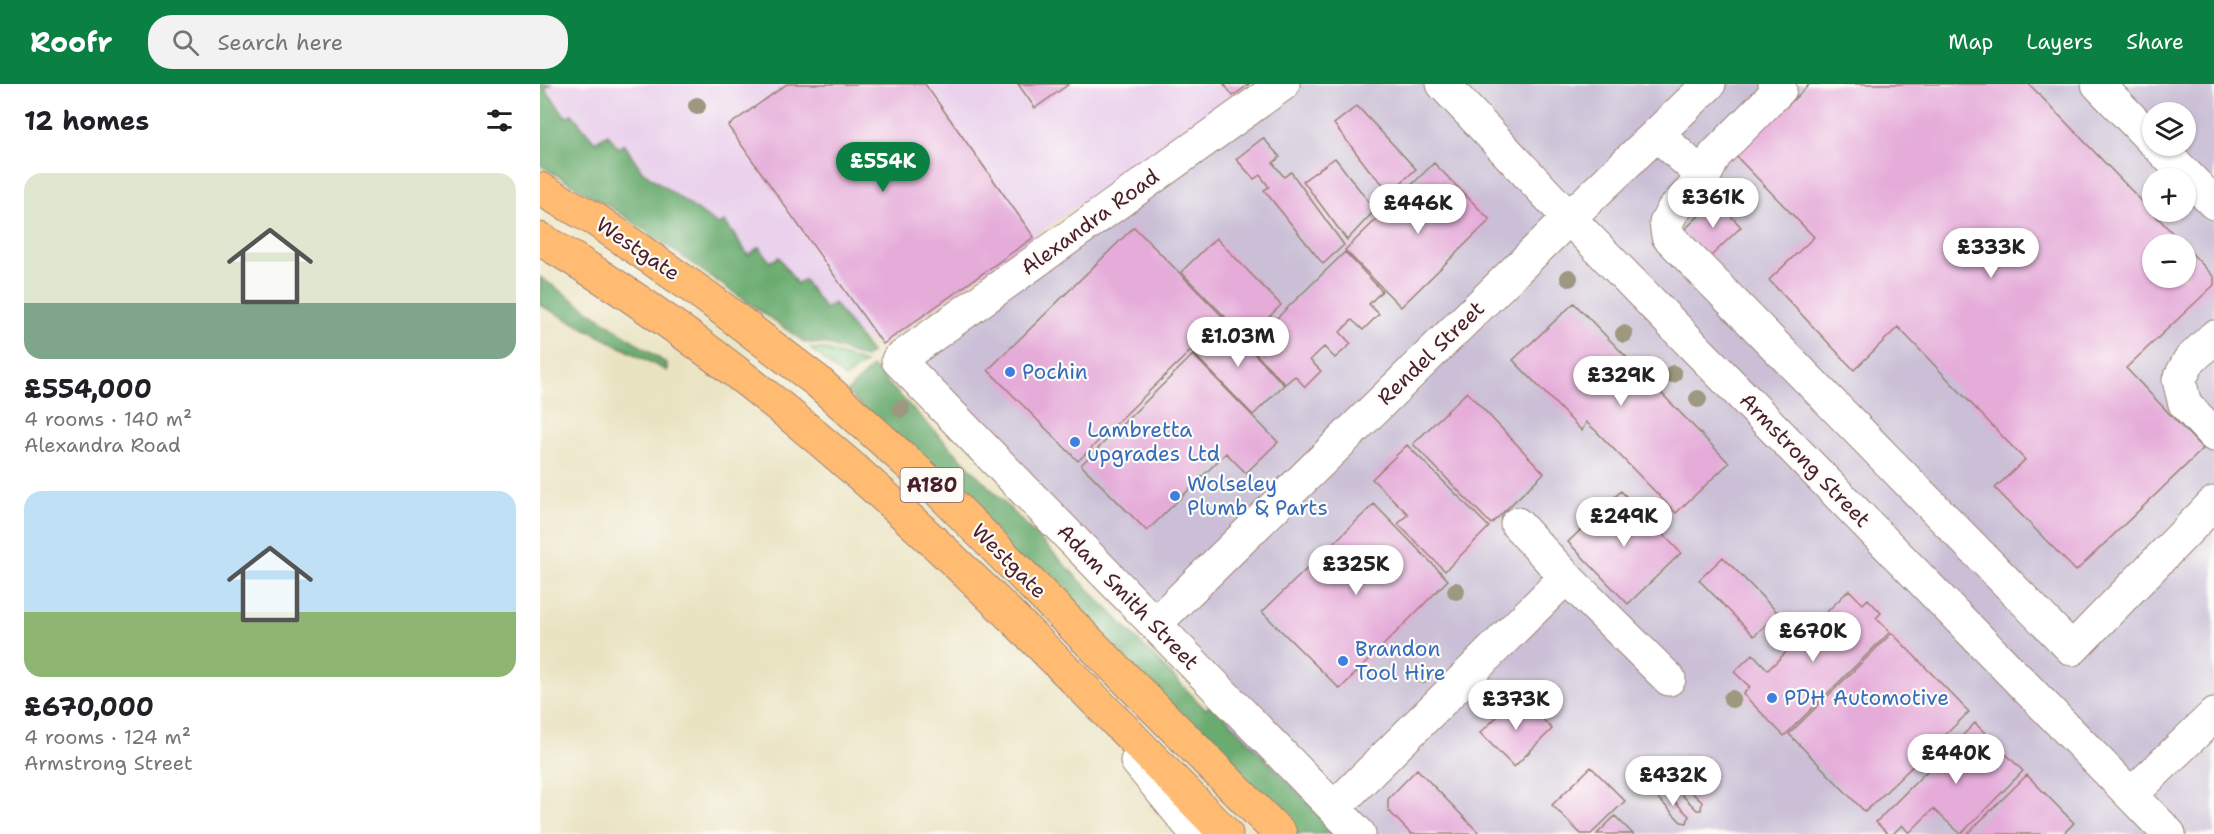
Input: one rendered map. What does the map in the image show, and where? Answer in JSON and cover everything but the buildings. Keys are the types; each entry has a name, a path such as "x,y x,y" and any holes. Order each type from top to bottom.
{"highway":[{"name":"Westgate","path":"540,189 596,220 690,285 817,381 938,490 1280,834"},
{"name":"Westgate","path":"540,239 604,276 728,364 845,460 1041,645 1226,834"}],"street":[{"name":"Alexandra Road","path":"898,360 1283,84"},
{"name":"Armstrong Street","path":"1443,84 1569,218 2169,834"},
{"name":"Rendel Street","path":"1155,624 1709,84"},
{"path":"2098,84 2142,130"},
{"path":"1780,86 1715,155 1704,177 1673,210 1666,223 1668,236 2072,649 2214,503"},
{"path":"1657,134 1704,177"},
{"path":"2168,156 2214,203"},
{"path":"2214,337 2189,361 2179,380 2185,404 2214,435"},
{"name":"Adam Smith Street","path":"898,360 1359,834"},
{"path":"1517,524 1566,577 1669,679"},
{"path":"1334,808 1566,577"},
{"path":"1041,645 1197,834"},
{"path":"2132,794 2214,715"}],"shaded area":[{"path":"540,84 1249,84 883,344 882,350 540,108"},
{"path":"1267,84 2214,84 2214,834 1335,834 885,355"}],"green space":[{"path":"540,84 551,84 545,89 566,117 572,114 595,142 608,134 618,148 624,144 642,171 718,225 725,222 748,255 759,247 770,262 779,257 797,284 804,280 825,309 834,303 871,353 864,358 826,344 806,343 617,211 540,165"},
{"path":"540,277 667,364 667,371 540,305"},
{"path":"811,349 824,349 865,363 845,378"},
{"path":"872,367 1205,709 1213,704 1337,834 1290,834 847,392"}],"place":[{"name":"Pochin","path":"1010,372"},
{"name":"Lambretta upgrades Ltd","path":"1075,442"},
{"name":"Wolseley Plumb & Parts","path":"1175,496"},
{"name":"Brandon Tool Hire","path":"1343,661"},
{"name":"PDH Automotive","path":"1772,698"}]}
